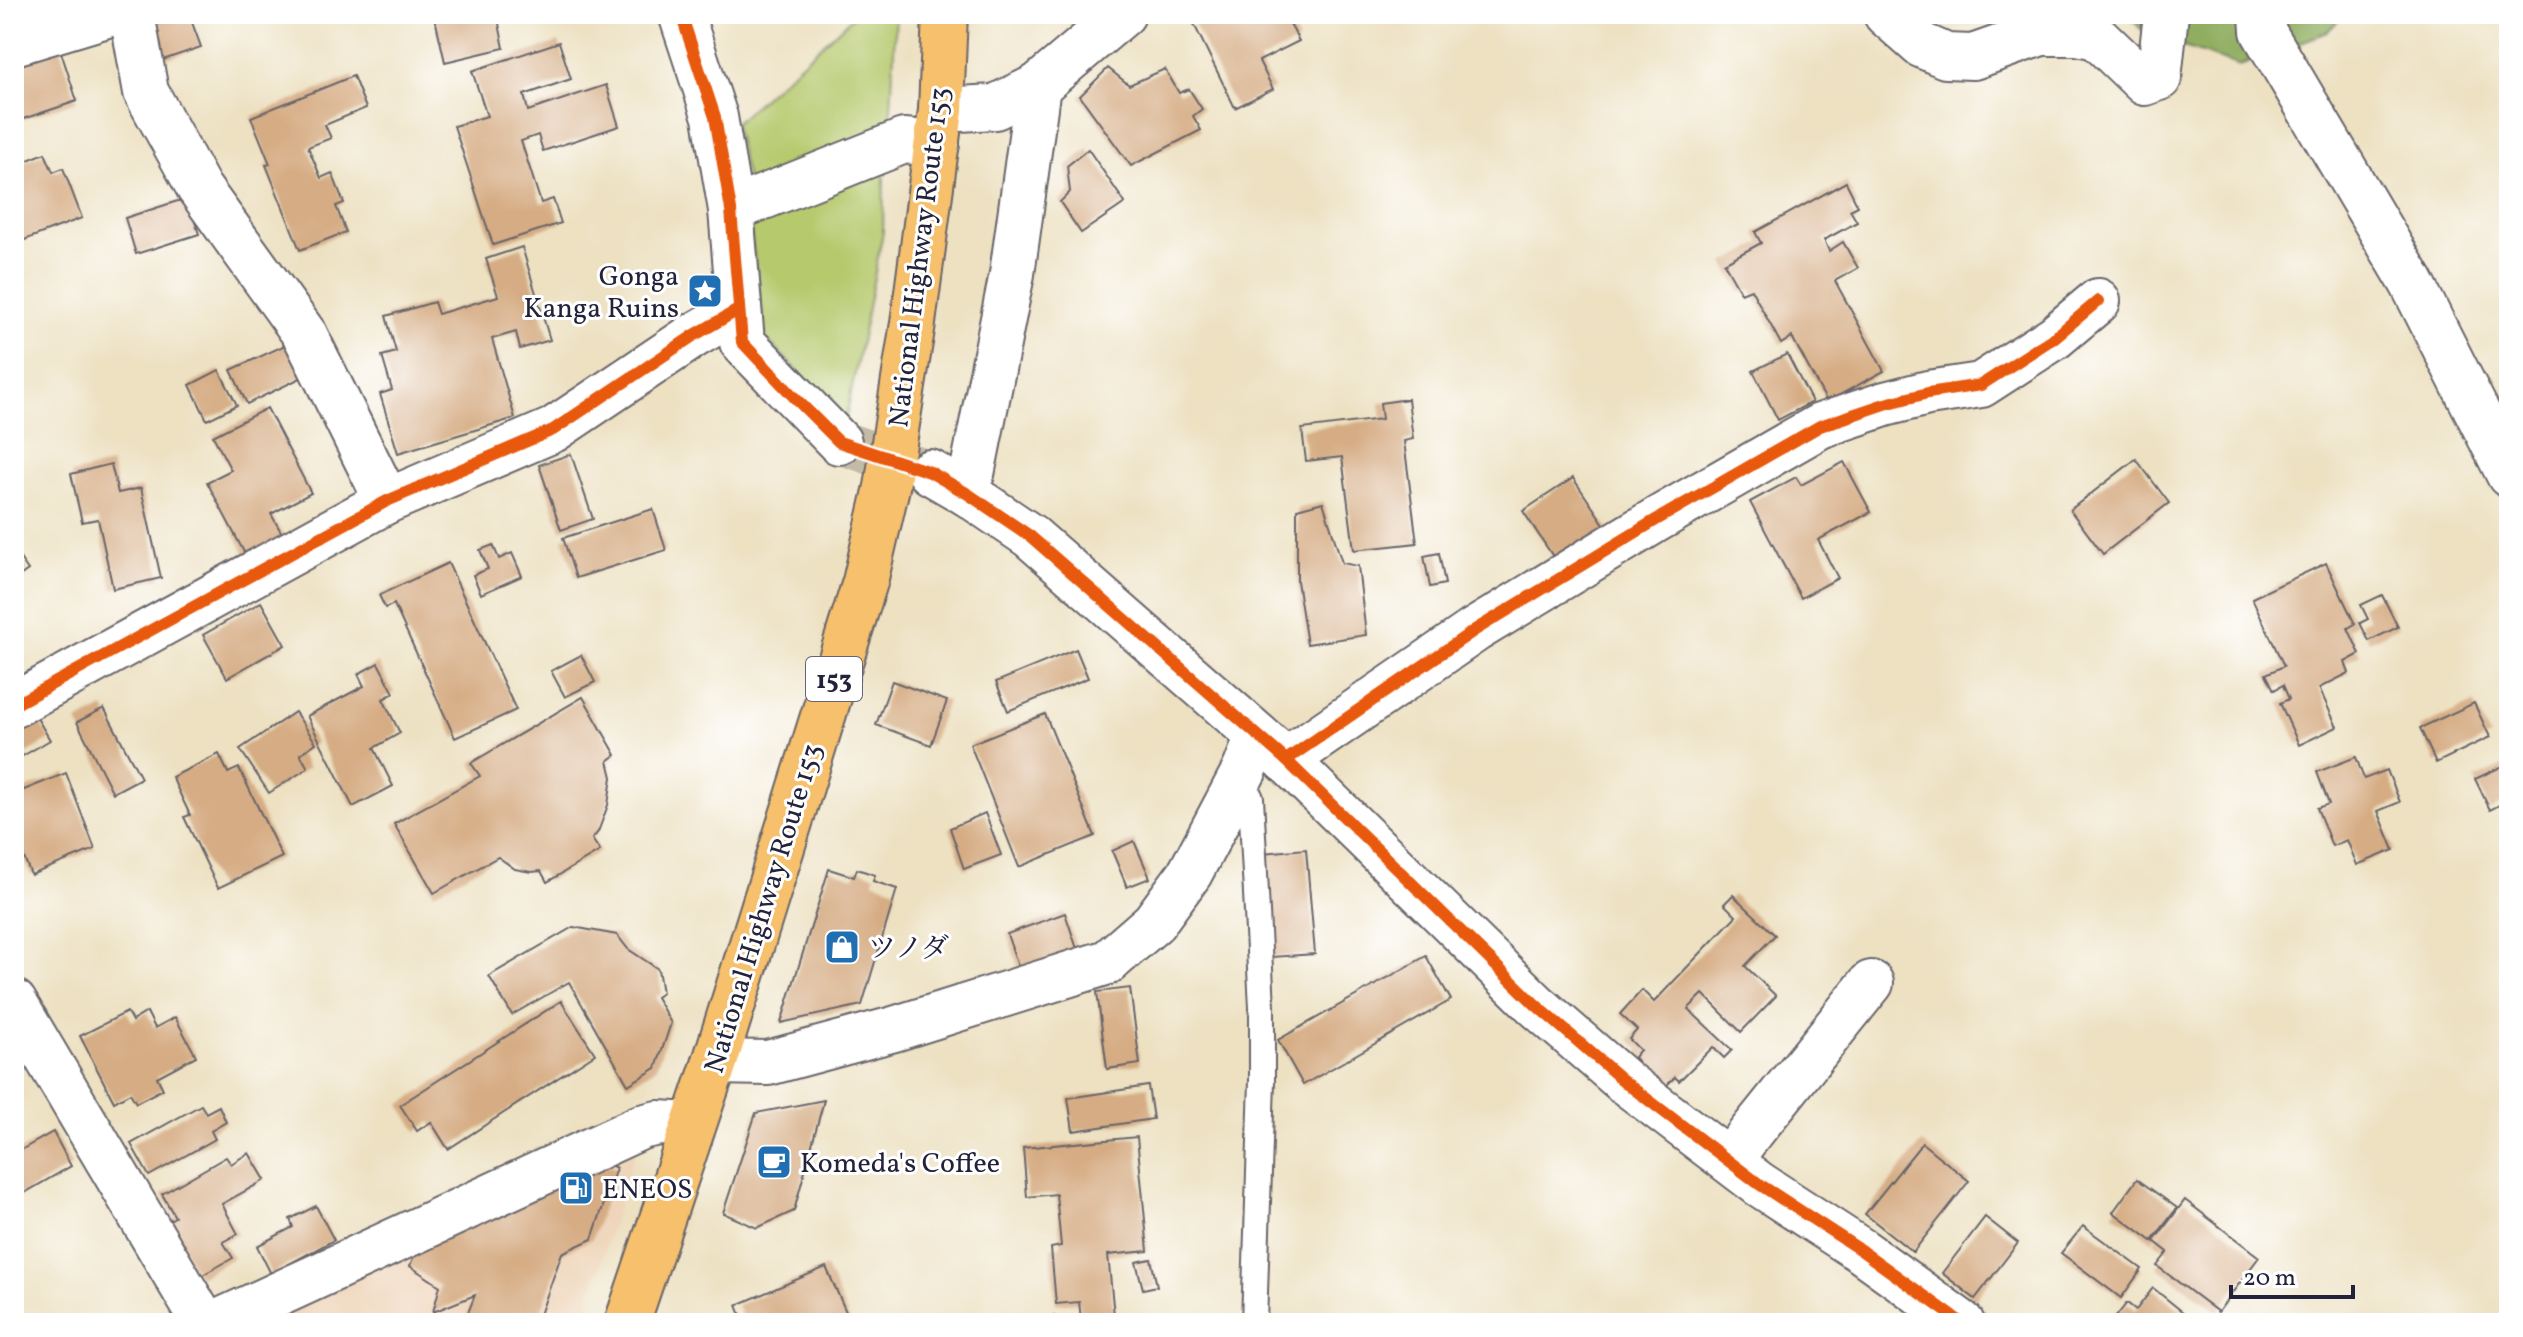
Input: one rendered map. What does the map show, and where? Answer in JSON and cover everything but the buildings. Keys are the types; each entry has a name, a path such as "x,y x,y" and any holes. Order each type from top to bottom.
{"highway":[{"name":"National Highway Route 153","path":"627,1323 715,1062 865,582 889,472 913,323 939,127 945,14"}],"street":[{"path":"14,43 110,14"},
{"path":"132,14 146,92 199,188 305,335 387,501"},
{"path":"681,14 715,117 731,210 742,342 839,442"},
{"path":"731,210 995,107 1038,86 1123,14"},
{"path":"1886,14 1921,45 1946,56 1973,57 2041,33 2077,33 2097,37 2145,83 2159,78 2166,14"},
{"path":"2262,14 2263,31 2412,283 2509,475"},
{"path":"968,494 1012,274 1038,86"},
{"path":"715,1062 768,1063 894,1029 1108,962 1154,922 1190,873 1240,779 1272,748 1820,426 1928,393 1981,385 2055,337 2098,301"},
{"path":"14,705 387,501 553,430 693,336 738,310"},
{"path":"930,472 1030,536 1272,748 1536,1005 1626,1083 1759,1184 1862,1251 1962,1323"},
{"path":"1729,1160 1871,983"},
{"path":"14,1002 204,1323"},
{"path":"216,1323 641,1127 658,1123 693,1125"}],"lane":[{"path":"1240,779 1251,798 1262,1007 1254,1323"}],"shaded area":[{"name":"ENEOS","path":"640,1137 582,1323 231,1323"}],"green space":[{"path":"856,14 896,14 890,128 767,183 747,180 734,124"},
{"path":"2126,14 2345,14 2327,32 2240,66 2147,35"},
{"path":"884,171 883,232 846,418 766,339 749,222"}],"tunnel":[{"path":"839,442 928,472"}],"cycle path":[{"path":"681,14 715,117 731,210 742,342 794,397 839,442 930,472 1030,536 1286,760 1536,1005 1626,1083 1759,1184 1862,1251 1962,1323"},
{"path":"1286,760 1475,630 1656,520 1820,426 1928,393 1981,385 2055,337 2098,301"},
{"path":"14,705 387,501 553,430 693,336 738,310"}],"place":[{"name":"Gonga Kanga Ruins","path":"705,291"},
{"name":"ツノダ","path":"842,947"},
{"name":"Komeda's Coffee","path":"774,1162"},
{"name":"ENEOS","path":"576,1188"}]}
